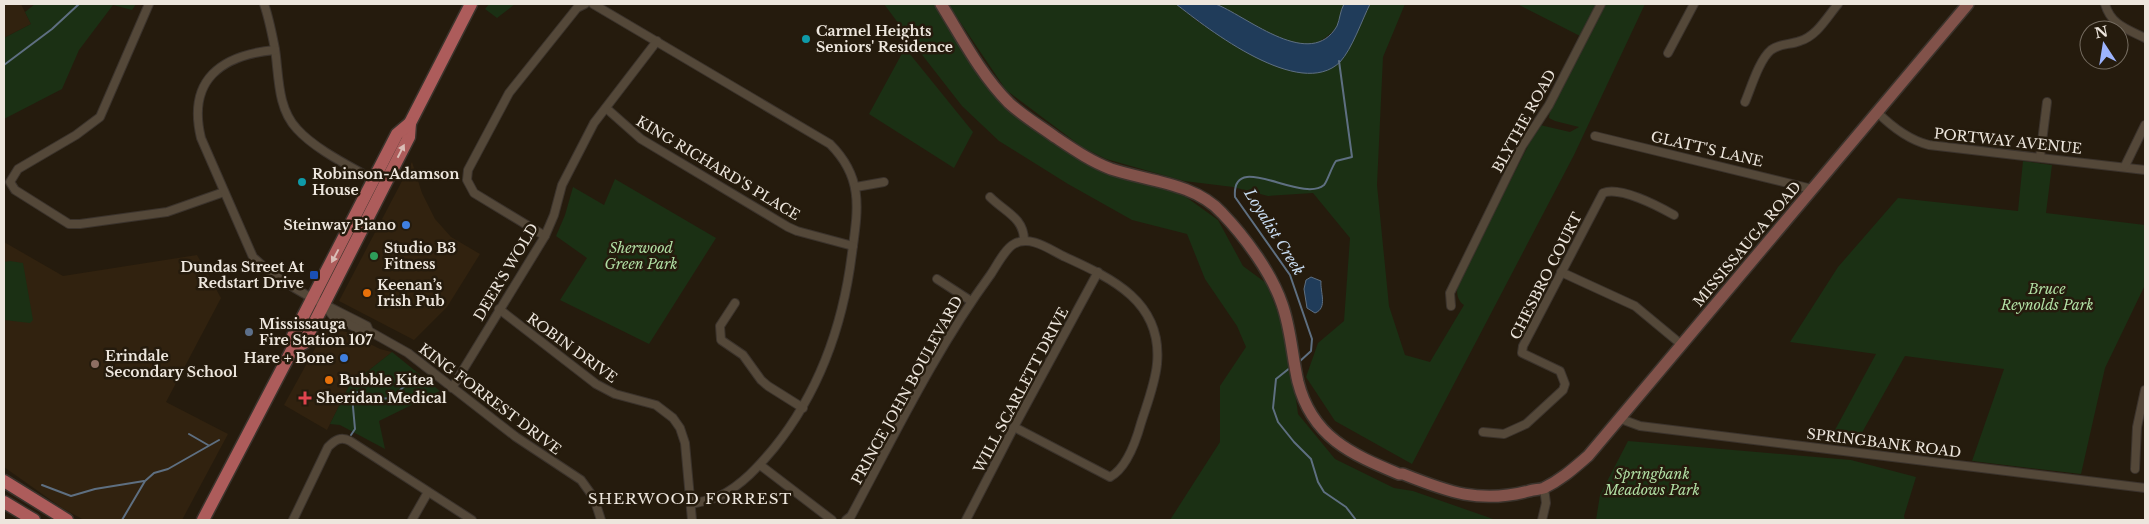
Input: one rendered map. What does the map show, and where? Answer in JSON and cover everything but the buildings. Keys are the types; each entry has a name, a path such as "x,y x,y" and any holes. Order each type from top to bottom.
{"main road":[{"path":"318,301 408,137 410,123 471,4"},
{"name":"MISSISSAUGA ROAD","path":"941,4 993,85 1019,112 1090,160 1117,171 1197,194 1221,211 1272,281 1286,318 1296,373 1304,400 1315,421 1338,445 1364,460 1451,492 1473,496 1499,497 1541,489 1563,477 1588,456 1968,4"},
{"path":"203,520 294,348 304,343 318,301 374,180 397,134 410,123"},
{"path":"4,481 67,520"},
{"path":"4,502 34,520"}],"street":[{"path":"149,4 100,117 76,135 18,169 10,182 15,190 69,224 167,212 224,192"},
{"path":"264,4 275,50 282,97 286,111 296,128 316,145 374,180"},
{"path":"545,236 474,193 466,180 468,170 509,93 577,8 585,4"},
{"path":"592,4 830,144 842,156 851,171 856,187 850,274 833,343 818,380 803,408 760,465 734,488 721,495 691,504"},
{"name":"BLYTHE ROAD","path":"1451,306 1450,292 1522,146 1549,105 1601,4"},
{"path":"1668,53 1694,4"},
{"path":"1745,102 1765,57 1777,46 1798,42 1814,34 1838,4"},
{"path":"2105,4 2108,15 2116,23 2145,38"},
{"name":"DEER'S WOLD","path":"452,388 545,236 554,214 562,185 594,123 657,41"},
{"name":"KING FORREST DRIVE","path":"275,50 254,52 236,58 223,66 209,78 197,105 197,120 201,138 254,257 264,267 318,301 367,326 370,331 408,353 516,438 581,480 594,498 601,520"},
{"path":"2040,157 2048,102"},
{"name":"KING RICHARD'S PLACE","path":"606,108 641,139 788,227 853,246"},
{"name":"PORTWAY AVENUE","path":"1877,112 1886,121 1915,141 1929,145 2125,166 2145,170"},
{"path":"2125,166 2145,125"},
{"name":"GLATT'S LANE","path":"1595,136 1812,189"},
{"path":"856,187 884,182"},
{"name":"CHESBRO COURT","path":"1483,432 1504,434 1526,424 1563,390 1565,384 1560,372 1522,353 1526,340 1603,193 1612,191 1650,202 1674,215"},
{"path":"990,197 1019,221 1024,229 1024,240 1029,240 1098,272 1131,293 1149,318 1157,349 1154,378 1136,440 1119,471 1110,477 1104,476 1014,427"},
{"name":"PRINCE JOHN BOULEVARD","path":"846,520 850,516 942,348 971,301 1013,244 1024,240"},
{"name":"WILL SCARLETT DRIVE","path":"968,520 1014,427 1098,272"},
{"path":"1561,272 1635,306 1682,345"},
{"path":"937,280 971,301"},
{"path":"735,303 720,326 721,340 743,354 760,380 803,408"},
{"name":"ROBIN DRIVE","path":"499,309 596,384 615,394 656,405 673,418 680,428 685,443 692,520"},
{"path":"2135,469 2137,427 2145,390"},
{"name":"SPRINGBANK ROAD","path":"1621,419 1640,426 2145,488"},
{"path":"293,520 328,447 337,439 350,441 472,520"},
{"path":"760,465 832,520"},
{"path":"1541,489 1546,503 1542,520"},
{"path":"412,520 428,492"}],"shaded area":[{"path":"4,4 21,4 31,24 4,38"},
{"path":"412,162 422,193 435,219 451,237 480,254 447,307 414,340 339,301"},
{"name":"Erindale Secondary School","path":"4,242 63,276 197,255 221,298 166,402 228,434 182,520 84,520 62,508 4,467"},
{"path":"329,323 380,349 392,352 349,386 327,430 284,405"}],"green space":[{"path":"35,4 136,4 132,10 113,5 79,50 62,89 4,119 4,38 31,24 25,12"},
{"path":"489,4 515,4 497,18 485,9"},
{"path":"884,4 938,4 977,74 1014,113 1041,132 1152,184 1186,197 1218,220 1243,266 1266,283 1288,338 1298,414 1335,459 1394,488 1413,491 1496,520 1170,520 1220,442 1220,386 1246,347 1237,326 1205,279 1187,234 1132,220 1068,184 999,141 962,106"},
{"path":"948,4 1176,4 1197,21 1249,54 1340,62 1370,4 1405,4 1383,57 1377,185 1389,306 1405,355 1430,362 1464,305 1458,296 1458,284 1536,130 1540,125 1570,132 1579,127 1549,118 1550,110 1606,4 1645,4 1574,155 1412,464 1335,421 1306,377 1318,343 1344,321 1350,238 1313,193 1268,196 1233,187 1184,181 1106,159 1082,147 1006,90"},
{"path":"1217,4 1344,4 1337,26 1328,36 1308,45 1298,44 1274,36"},
{"path":"1517,4 1597,4 1580,36"},
{"path":"905,48 973,132 954,168 869,114"},
{"name":"Bruce Reynolds Park","path":"2023,161 2052,165 2046,213 2145,225 2145,285 2105,368 2081,474 1972,461 2004,369 1905,356 1855,445 1829,441 1876,354 1790,342 1838,267 1898,198 2018,211"},
{"name":"Sherwood Green Park","path":"615,179 716,238 649,344 560,300 587,258 556,236 565,215 573,187 604,205"},
{"path":"4,262 23,263 33,320 30,323 4,320"},
{"path":"392,352 440,391 379,421 385,449 340,425 330,424 349,386"},
{"name":"Springbank Meadows Park","path":"1628,441 1851,460 1916,477 1904,516 1905,520 1596,520 1600,495"}],"water":[{"path":"1204,3 1218,5 1279,37 1296,43 1312,44 1326,39 1337,26 1344,4 1370,4 1353,42 1340,62 1323,72 1302,73 1279,67 1231,44 1176,4"},
{"path":"1311,277 1321,281 1322,304 1319,311 1315,313 1307,308 1304,289 1306,280"}],"waterway":[{"path":"4,65 52,29 79,4"},
{"name":"Loyalist Creek","path":"1299,362 1311,351 1312,339 1290,275 1235,197 1237,183 1244,178 1255,177 1300,188 1313,189 1324,185 1336,161 1352,157 1339,61"},
{"name":"Loyalist Creek","path":"1291,367 1276,379 1273,408 1278,422 1311,459 1318,482 1324,492 1346,507 1356,520"},
{"path":"351,435 355,429 352,396 357,392 370,395 376,399 392,398 415,376"},
{"path":"189,434 208,445"},
{"path":"122,520 145,481 154,473 168,469 219,440"},
{"path":"42,485 71,496 95,489 144,481"}],"place":[{"name":"Carmel Heights Seniors' Residence","path":"806,39"},
{"name":"Robinson-Adamson House","path":"302,182"},
{"name":"Steinway Piano","path":"406,225"},
{"name":"Studio B3 Fitness","path":"374,256"},
{"name":"Dundas Street At Redstart Drive","path":"314,275"},
{"name":"Keenan’s Irish Pub","path":"367,293"},
{"name":"Mississauga Fire Station 107","path":"249,332"},
{"name":"Hare + Bone","path":"344,358"},
{"name":"Erindale Secondary School","path":"95,364"},
{"name":"Bubble Kitea","path":"329,380"},
{"name":"Sheridan Medical","path":"305,398"}],"district":[{"name":"SHERWOOD FORREST","path":"690,499"}]}
